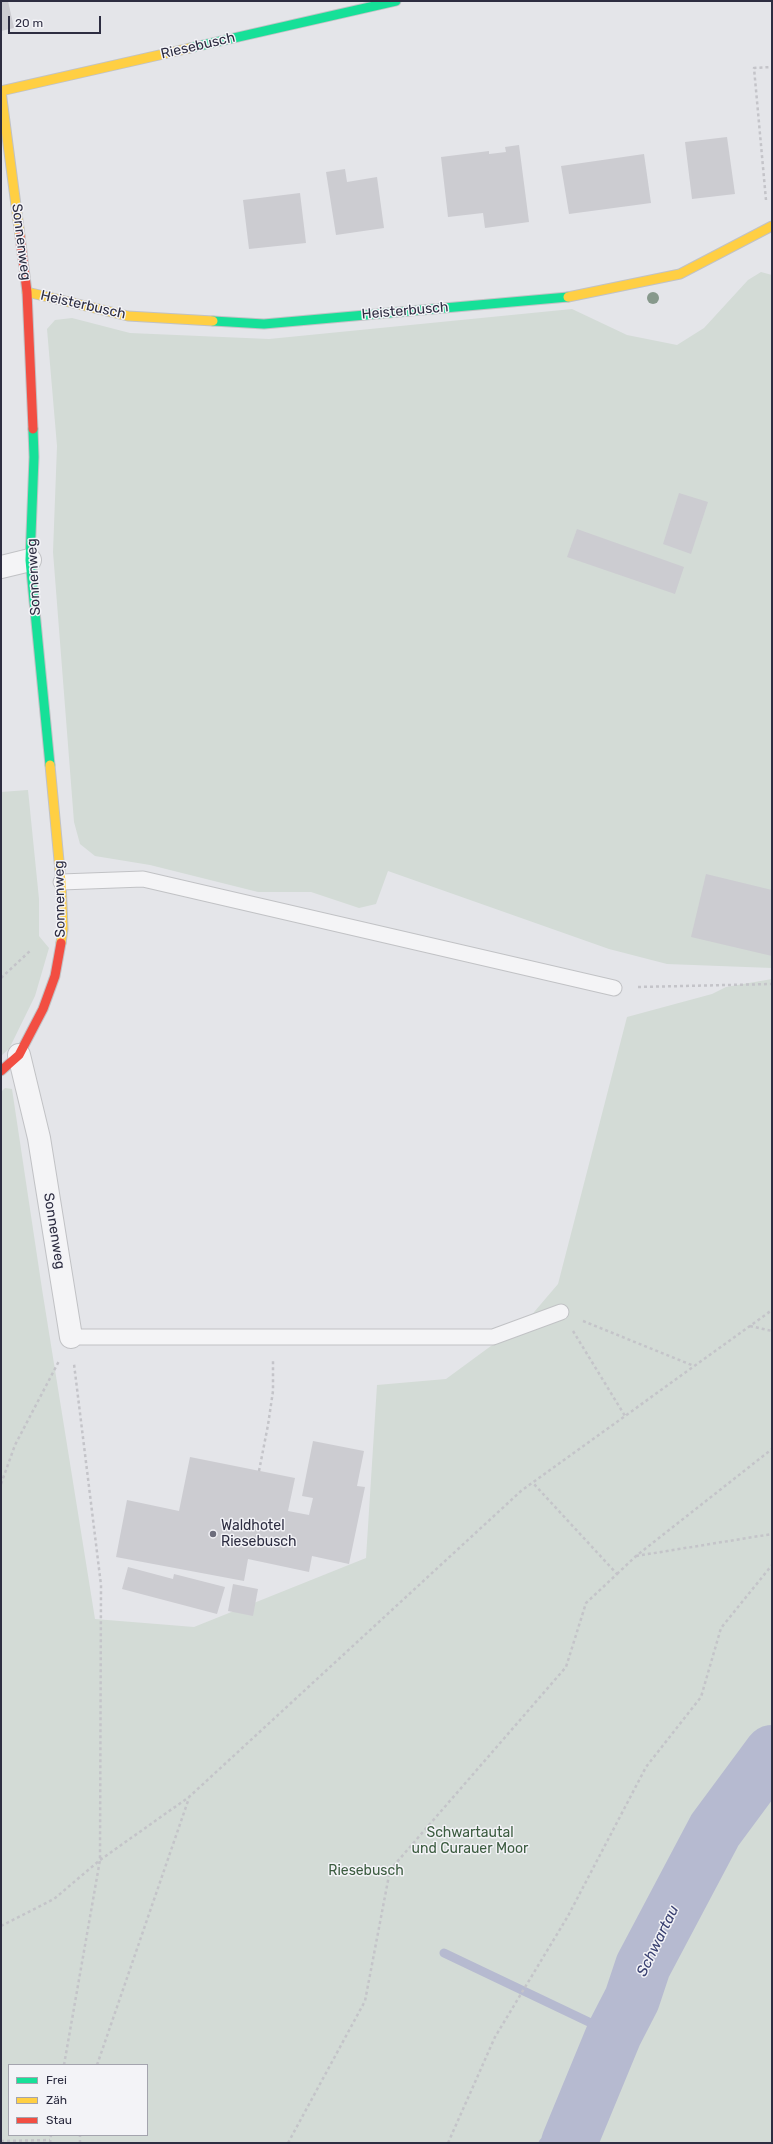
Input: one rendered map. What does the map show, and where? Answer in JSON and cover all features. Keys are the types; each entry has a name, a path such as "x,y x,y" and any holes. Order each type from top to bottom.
{"street":[{"name":"Riesebusch","path":"1,91 396,1"},
{"name":"Sonnenweg","path":"1,91 27,292 34,457 30,560 61,882 63,929 55,976 43,1009 19,1055 1,1071"},
{"name":"Heisterbusch","path":"27,292 128,316 264,324 575,296 680,274 722,253 770,226"},
{"path":"1,567 30,560"},
{"name":"Sonnenweg","path":"19,1055 39,1138 71,1337"}],"lane":[{"path":"61,882 143,879 614,988"},
{"path":"71,1337 493,1337 561,1312"}],"path":[{"path":"770,226 754,68 772,67"},
{"path":"614,988 772,984"},
{"path":"1,1926 54,1899 100,1860 189,1797 521,1491 772,1310"},
{"path":"561,1312 694,1366"},
{"path":"561,1312 625,1416"},
{"path":"750,1326 772,1331"},
{"path":"1,1484 15,1446 71,1337"},
{"path":"64,2064 100,1860 101,1585 71,1337"},
{"path":"259,1471 265,1446 273,1391 273,1338"},
{"path":"288,2143 365,2001 390,1870 566,1667 586,1603 636,1556 772,1449"},
{"path":"533,1483 617,1574"},
{"path":"636,1556 772,1534"},
{"path":"448,2143 495,2037 568,1916 646,1767 701,1697 721,1628 772,1565"},
{"path":"97,2064 189,1797"},
{"path":"1,2140 50,2141"}],"green space":[{"path":"761,272 772,275 772,968 667,964 609,949 388,871 376,904 359,908 311,892 258,892 150,865 95,856 80,844 74,822 53,552 57,446 47,329 55,320 72,318 130,333 269,339 572,309 627,335 677,345 704,328 748,280"},
{"path":"28,790 39,899 39,936 49,948 35,996 9,1049 1,1056 1,792"},
{"name":"Riesebusch","path":"772,979 772,2143 1,2143 1,1092 5,1088 12,1089 42,1289 95,1619 194,1627 366,1558 377,1385 446,1379 529,1318 558,1284 627,1017 712,994 726,987"}],"building":[{"path":"1,1 8,1 14,28 1,31"},
{"path":"727,137 735,194 692,199 685,142"},
{"path":"519,145 529,222 485,228 483,213 448,217 441,157 489,151 489,154 506,152 505,147"},
{"path":"644,154 651,203 569,214 561,166"},
{"path":"345,169 347,182 377,177 384,228 336,235 326,172"},
{"path":"300,193 306,243 249,249 243,200"},
{"path":"679,493 708,502 691,554 663,544"},
{"path":"577,529 684,567 675,594 567,557"},
{"path":"706,874 772,890 772,956 691,937"},
{"name":"Waldhotel Riesebusch","path":"313,1441 364,1451 357,1486 365,1487 349,1564 312,1556 309,1572 248,1559 244,1581 116,1557 127,1500 179,1511 190,1457 295,1478 288,1511 309,1515 313,1498 302,1496"},
{"path":"128,1567 173,1579 174,1574 225,1587 217,1614 122,1589"},
{"path":"233,1584 258,1589 253,1616 228,1611"}],"waterway":[{"name":"Schwartau","path":"569,2143 614,2034 632,1999 643,1966 715,1830 772,1753"},
{"path":"444,1953 614,2034"},
{"path":"543,2143 587,2096"}],"traffic: fast":[{"path":"190,48 396,1"},
{"path":"213,321 264,324 568,297"},
{"path":"33,429 34,457 30,560 50,765"}],"traffic: slow":[{"path":"1,91 190,48"},
{"path":"1,91 20,236"},
{"path":"568,297 680,274 772,226"},
{"path":"27,292 128,316 213,321"},
{"path":"50,765 61,882 63,929 61,943"}],"traffic: jam":[{"path":"20,236 27,292 33,429"},
{"path":"1,1071 19,1055 43,1009 55,976 61,943"}],"place":[{"name":"Waldhotel Riesebusch","path":"213,1534"}],"park label":[{"name":"Schwartautal und Curauer Moor","path":"470,1842"}]}
